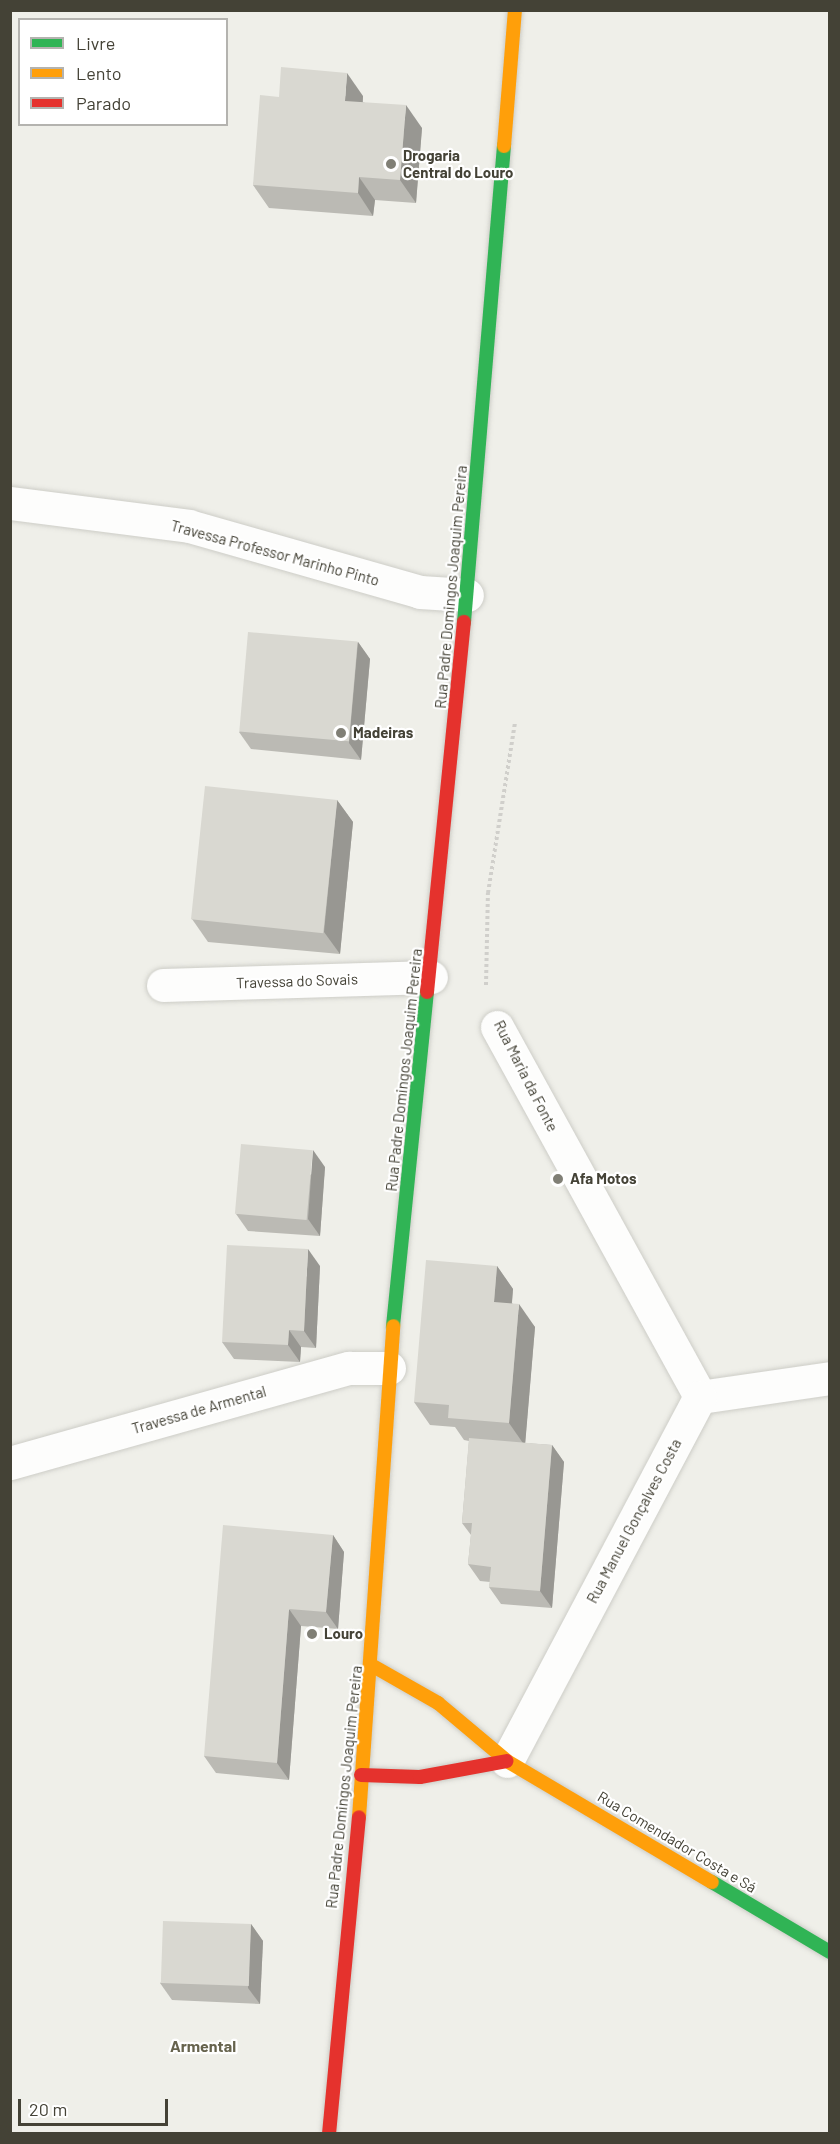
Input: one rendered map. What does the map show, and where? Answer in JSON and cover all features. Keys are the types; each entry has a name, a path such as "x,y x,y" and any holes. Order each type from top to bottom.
{"main road":[{"name":"Rua Padre Domingos Joaquim Pereira","path":"329,2133 373,1666 389,1368 467,595 515,10"},
{"name":"Rua Comendador Costa e Sá","path":"373,1666 438,1703 507,1761 830,1952"},
{"path":"361,1775 420,1777 507,1761"}],"street":[{"name":"Travessa Professor Marinho Pinto","path":"10,503 189,526 420,592 467,595"},
{"name":"Travessa do Sovais","path":"163,985 430,976"},
{"name":"Rua Maria da Fonte","path":"497,1027 700,1397"},
{"name":"Travessa de Armental","path":"10,1463 349,1368 389,1368"},
{"path":"700,1397 830,1377"},
{"name":"Rua Manuel Gonçalves Costa","path":"507,1761 700,1397"}],"path":[{"name":"Rua Maria da Fonte","path":"497,1027 486,982 488,893 515,722"}],"building":[{"path":"281,67 347,73 345,101 406,105 400,180 359,177 358,193 253,185 260,95 279,97"},
{"path":"248,632 358,642 349,741 239,732"},
{"path":"205,786 337,800 323,933 191,919"},
{"path":"241,1144 313,1150 307,1220 235,1214"},
{"path":"227,1245 308,1249 304,1331 289,1330 288,1345 222,1342"},
{"path":"426,1260 497,1266 494,1302 519,1304 509,1423 448,1418 449,1405 414,1402"},
{"path":"469,1438 552,1445 540,1591 489,1587 491,1567 468,1564 472,1523 462,1523"},
{"path":"223,1525 333,1535 326,1612 289,1609 277,1763 204,1756"},
{"path":"163,1921 251,1924 249,1986 161,1983"}],"traffic: fast":[{"path":"464,622 504,146"},
{"path":"393,1326 427,992"},
{"path":"712,1882 830,1952"}],"traffic: slow":[{"path":"504,146 515,10"},
{"path":"359,1817 393,1326"},
{"path":"373,1666 438,1703 507,1761 712,1882"}],"traffic: jam":[{"path":"427,992 464,622"},
{"path":"361,1775 420,1777 507,1761"},
{"path":"329,2134 359,1817"}],"place":[{"name":"Drogaria Central do Louro","path":"391,164"},
{"name":"Madeiras","path":"341,733"},
{"name":"Afa Motos","path":"558,1179"},
{"name":"Louro","path":"312,1634"}],"district":[{"name":"Armental","path":"203,2046"}]}
